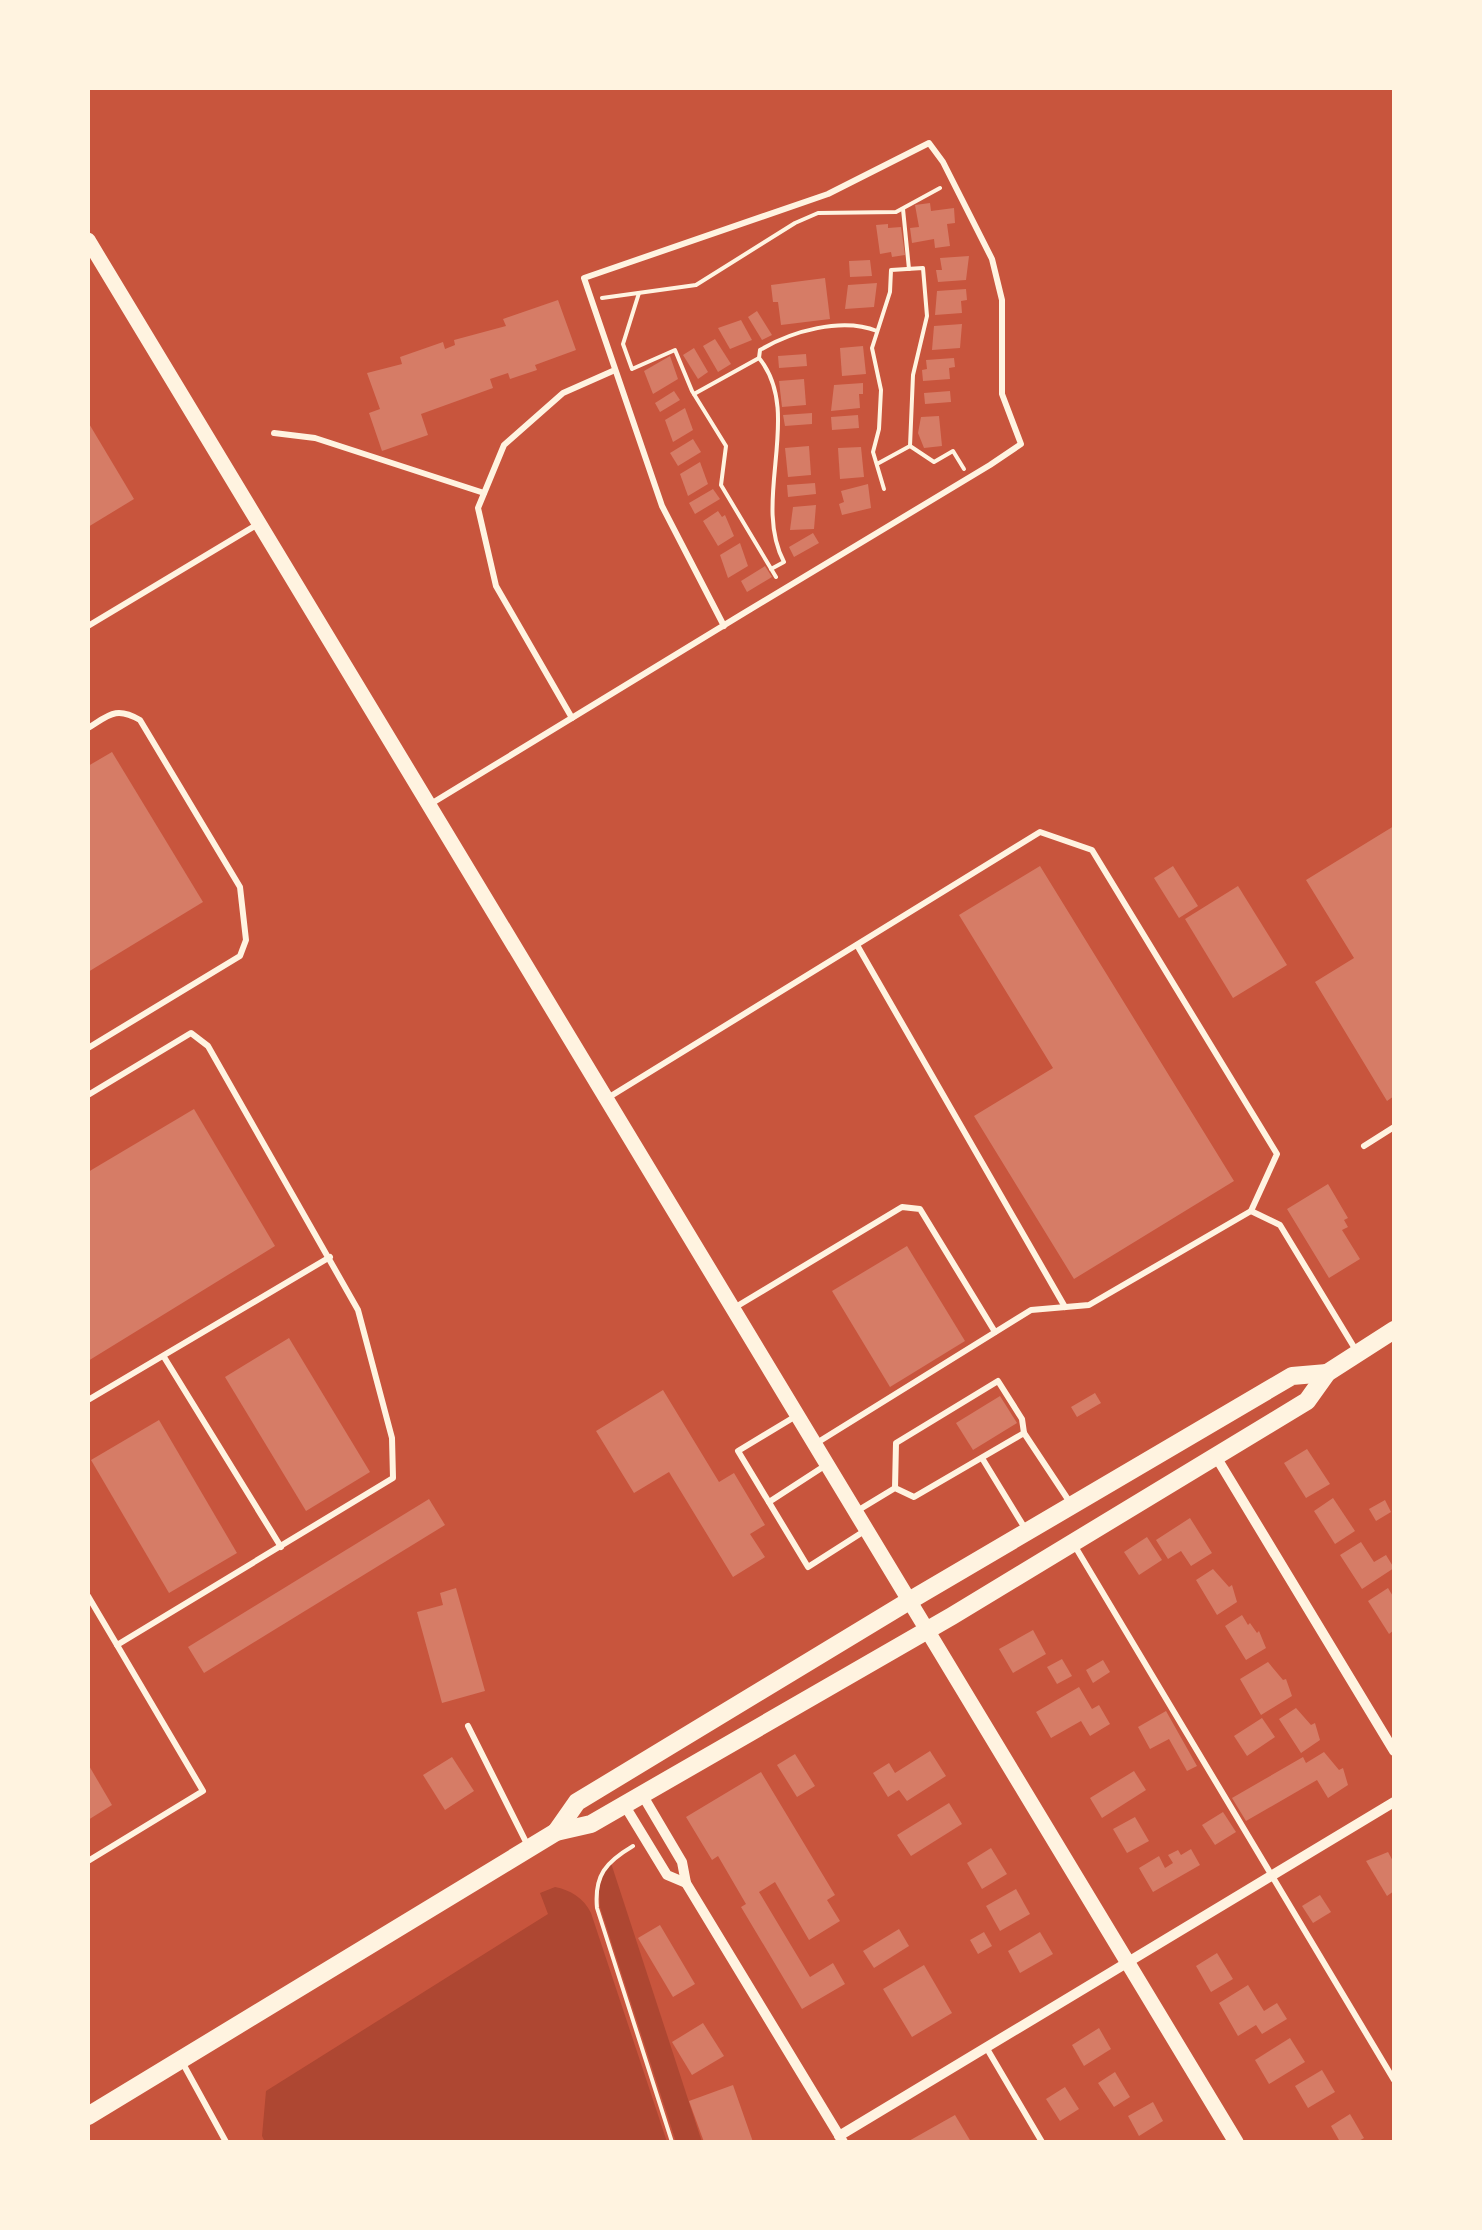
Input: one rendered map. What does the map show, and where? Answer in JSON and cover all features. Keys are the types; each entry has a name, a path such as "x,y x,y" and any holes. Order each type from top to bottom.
{"main road":[{"path":"88,2116 556,1832 592,1824 625,1806 926,1630 1308,1400 1327,1373 1394,1330"},
{"path":"556,1832 577,1802 910,1600 1292,1376 1327,1373"}],"street":[{"path":"90,251 260,524 1236,2142"},
{"path":"1215,1454 1394,1752"},
{"path":"643,1796 682,1862 686,1883 841,2139 986,2047 1394,1802"},
{"path":"625,1806 668,1875 686,1883"}],"lane":[{"path":"428,806 572,718 724,626 969,477 1021,444 1002,394 1002,300 992,258 944,162 929,142 828,194 584,278 662,506 724,626"},
{"path":"572,718 496,586 478,508 504,445 563,392 615,370"},
{"path":"274,433 315,438 484,494"},
{"path":"88,626 260,524"},
{"path":"88,728 112,713 125,712 140,720 240,888 246,940 240,956 88,1048"},
{"path":"605,1100 1040,832 1092,850 1277,1154 1251,1211 1089,1305 1032,1310 815,1444"},
{"path":"857,945 1065,1307"},
{"path":"88,1095 191,1033 208,1046 358,1310 392,1438 392,1478 117,1645"},
{"path":"1364,1146 1394,1127"},
{"path":"733,1309 902,1208 920,1208 995,1332"},
{"path":"1251,1211 1280,1225 1358,1354"},
{"path":"88,1400 330,1256"},
{"path":"164,1357 282,1547"},
{"path":"894,1488 896,1444 998,1381 1022,1419 1024,1434 1072,1505"},
{"path":"797,1416 738,1451 808,1567 867,1530"},
{"path":"894,1488 914,1497 1024,1434"},
{"path":"982,1458 1027,1532"},
{"path":"769,1502 827,1464"},
{"path":"856,1512 894,1488"},
{"path":"1072,1542 1394,2080"},
{"path":"88,1596 203,1791 88,1861"},
{"path":"468,1726 530,1848"},
{"path":"986,2047 1042,2142"},
{"path":"180,2060 226,2142"}],"path":[{"path":"606,298 696,285 818,213 896,212 942,187"},
{"path":"903,208 909,269"},
{"path":"884,490 873,452 880,429 881,390 872,348 890,292 891,270 923,268 927,316 913,375 910,446"},
{"path":"639,293 623,344 632,369 675,350 694,394 726,446 721,484 777,579"},
{"path":"771,569 784,562 778,550 772,491 777,420 772,374 759,358 760,350 779,339 857,323 877,331"},
{"path":"694,394 759,358"},
{"path":"877,464 910,446"},
{"path":"910,446 934,462 953,451 969,477"},
{"path":"632,1846 602,1868 597,1908 672,2142"}],"shaded area":[{"path":"611,1863 702,2142 676,2142 600,1907 599,1889"},
{"path":"555,1887 576,1896 591,1913 667,2142 265,2142 262,2136 266,2091 548,1914 540,1893"}],"building":[{"path":"930,203 931,211 954,208 955,223 947,224 950,246 935,248 934,239 912,243 910,228 919,227 915,205"},
{"path":"888,224 888,228 901,227 905,255 880,254 876,225"},
{"path":"969,256 966,280 938,282 940,258"},
{"path":"870,260 872,276 850,277 849,261"},
{"path":"825,278 830,319 781,325 771,285"},
{"path":"877,283 874,307 845,309 848,285"},
{"path":"966,289 962,313 935,315 937,291"},
{"path":"558,300 576,350 535,365 537,370 510,379 508,373 490,379 493,388 421,414 428,435 382,451 369,413 380,409 367,373 402,364 400,357 443,342 445,349 455,345 454,340 506,326 503,319"},
{"path":"757,311 772,335 762,340 748,317"},
{"path":"741,320 752,340 730,349 718,328"},
{"path":"962,324 960,348 932,350 934,326"},
{"path":"715,339 731,364 718,372 703,346"},
{"path":"863,346 866,374 842,376 840,348"},
{"path":"694,348 708,372 698,379 683,355"},
{"path":"806,354 807,366 779,368 778,356"},
{"path":"670,356 678,379 653,394 644,371"},
{"path":"954,358 955,367 949,368 950,379 923,381 926,360"},
{"path":"804,379 806,405 782,407 779,381"},
{"path":"863,383 860,408 831,411 834,385"},
{"path":"674,391 680,400 660,412 655,403"},
{"path":"950,391 951,402 925,404 924,393"},
{"path":"685,408 693,430 673,442 665,420"},
{"path":"812,413 812,424 785,426 783,415"},
{"path":"858,415 859,428 832,430 831,417"},
{"path":"939,416 942,446 924,448 918,433 921,417"},
{"path":"88,422 134,499 88,527"},
{"path":"693,439 701,452 678,466 670,453"},
{"path":"809,446 811,475 788,477 785,448"},
{"path":"861,447 864,477 840,479 838,448"},
{"path":"700,462 708,484 688,496 680,474"},
{"path":"815,483 816,494 788,497 787,485"},
{"path":"868,484 871,508 842,515 841,491"},
{"path":"713,489 720,499 695,514 689,503"},
{"path":"816,505 814,529 790,530 793,507"},
{"path":"718,511 722,517 725,515 734,536 718,546 703,521"},
{"path":"813,533 819,543 794,557 789,547"},
{"path":"740,543 748,566 728,578 720,555"},
{"path":"765,566 772,577 747,592 741,581"},
{"path":"112,752 203,902 88,972 88,766"},
{"path":"1394,826 1394,1096 1387,1101 1315,982 1354,958 1306,880"},
{"path":"1040,866 1234,1181 1074,1279 974,1116 1053,1068 959,915"},
{"path":"1173,866 1198,906 1179,918 1154,878"},
{"path":"1238,886 1287,965 1233,998 1185,919"},
{"path":"194,1109 275,1246 88,1361 88,1172"},
{"path":"1328,1184 1348,1218 1344,1220 1348,1227 1342,1230 1360,1259 1329,1278 1287,1209"},
{"path":"907,1246 965,1341 890,1387 832,1291"},
{"path":"289,1338 370,1472 306,1511 225,1377"},
{"path":"663,1390 719,1482 734,1473 765,1525 750,1534 765,1557 733,1577 669,1472 634,1493 596,1431"},
{"path":"1095,1393 1101,1403 1077,1417 1071,1407"},
{"path":"1000,1396 1017,1423 973,1450 956,1423"},
{"path":"159,1420 237,1553 169,1593 91,1460"},
{"path":"1307,1449 1330,1484 1306,1498 1284,1463"},
{"path":"1333,1498 1355,1531 1335,1544 1314,1511"},
{"path":"429,1499 445,1525 204,1673 188,1647"},
{"path":"1385,1500 1391,1512 1376,1521 1369,1509"},
{"path":"1190,1518 1212,1553 1191,1566 1181,1551 1168,1559 1156,1540"},
{"path":"1147,1537 1162,1560 1139,1575 1124,1552"},
{"path":"1361,1542 1374,1562 1386,1555 1394,1568 1362,1589 1340,1555"},
{"path":"1213,1569 1229,1587 1232,1585 1237,1602 1217,1615 1196,1580"},
{"path":"456,1588 485,1691 442,1703 417,1612 443,1605 440,1593"},
{"path":"1388,1588 1394,1598 1394,1630 1389,1634 1368,1601"},
{"path":"1242,1615 1248,1625 1259,1631 1266,1648 1246,1660 1225,1626"},
{"path":"1033,1630 1046,1654 1013,1673 999,1649"},
{"path":"1062,1659 1072,1676 1057,1684 1047,1667"},
{"path":"1103,1660 1110,1672 1093,1683 1086,1670"},
{"path":"1268,1662 1286,1679 1292,1696 1261,1715 1240,1679"},
{"path":"1079,1687 1092,1709 1099,1705 1110,1724 1090,1736 1081,1721 1051,1738 1036,1712"},
{"path":"1296,1708 1311,1725 1315,1723 1320,1740 1301,1753 1279,1719"},
{"path":"1166,1711 1197,1766 1187,1771 1169,1739 1150,1749 1138,1727"},
{"path":"1262,1718 1275,1737 1247,1756 1234,1736"},
{"path":"930,1751 946,1776 907,1801 899,1790 888,1797 873,1773 889,1763 895,1773"},
{"path":"1324,1752 1339,1770 1343,1768 1348,1785 1328,1798 1317,1780 1246,1821 1232,1798 1303,1757 1306,1763"},
{"path":"795,1754 815,1786 797,1797 777,1765"},
{"path":"452,1757 474,1791 445,1810 423,1775"},
{"path":"88,1764 112,1805 88,1820"},
{"path":"1134,1771 1146,1790 1102,1818 1090,1798"},
{"path":"761,1772 835,1895 827,1900 840,1921 809,1940 775,1882 759,1892 810,1977 833,1963 845,1984 802,2009 741,1907 746,1904 718,1856 712,1860 686,1817"},
{"path":"949,1803 962,1824 911,1856 897,1835"},
{"path":"1223,1812 1236,1832 1215,1845 1202,1825"},
{"path":"1135,1817 1149,1841 1127,1853 1113,1829"},
{"path":"991,1848 1007,1874 982,1889 967,1863"},
{"path":"1191,1849 1200,1865 1153,1892 1139,1868 1159,1856 1165,1868 1173,1863 1168,1855 1178,1850 1181,1855"},
{"path":"1388,1852 1394,1863 1394,1891 1387,1896 1366,1861"},
{"path":"1016,1889 1030,1914 1000,1931 986,1906"},
{"path":"1320,1895 1331,1912 1313,1923 1302,1906"},
{"path":"660,1925 695,1984 673,1997 638,1938"},
{"path":"899,1929 909,1946 874,1968 863,1951"},
{"path":"984,1932 992,1946 978,1954 970,1940"},
{"path":"1040,1932 1053,1954 1020,1973 1008,1951"},
{"path":"1217,1953 1233,1979 1211,1992 1196,1966"},
{"path":"924,1965 952,2013 912,2037 883,1989"},
{"path":"1248,1985 1264,2011 1277,2003 1287,2019 1262,2034 1256,2025 1238,2036 1219,2003"},
{"path":"703,2023 724,2056 692,2075 672,2042"},
{"path":"1099,2028 1111,2049 1084,2066 1072,2045"},
{"path":"1290,2038 1305,2062 1269,2084 1255,2060"},
{"path":"1322,2070 1335,2092 1308,2108 1295,2086"},
{"path":"1115,2072 1130,2097 1114,2107 1098,2083"},
{"path":"733,2085 753,2142 704,2142 689,2101"},
{"path":"1065,2087 1079,2109 1060,2121 1046,2099"},
{"path":"1153,2102 1163,2121 1139,2136 1128,2116"},
{"path":"1350,2114 1364,2138 1340,2142 1331,2126"},
{"path":"955,2115 971,2142 907,2142"}]}
